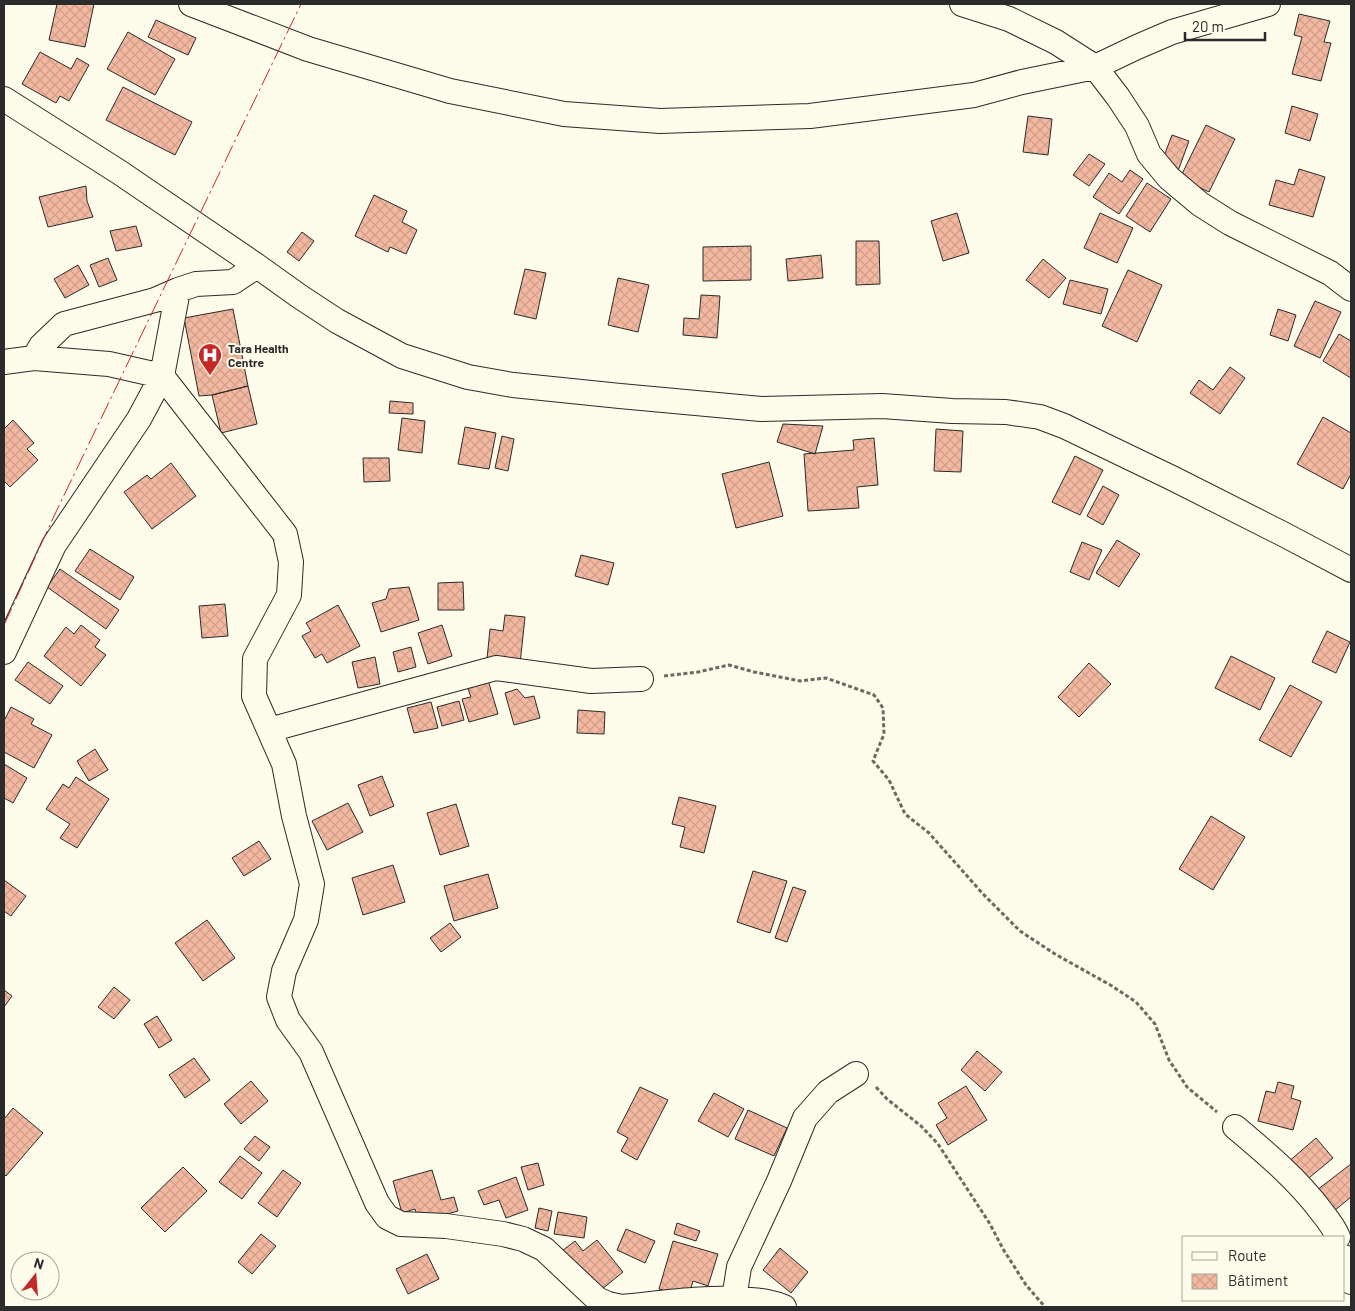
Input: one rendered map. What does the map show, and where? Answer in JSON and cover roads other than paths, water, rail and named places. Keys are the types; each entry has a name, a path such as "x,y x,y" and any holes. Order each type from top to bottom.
{"street":[{"path":"191,4 308,49 450,91 564,114 660,121 810,116 974,95 1022,82 1095,67 1137,46 1172,32 1268,4"},
{"path":"962,4 1009,19 1056,42 1095,67 1137,126 1149,154 1169,178 1200,204 1230,223 1330,273 1351,289"},
{"path":"4,99 119,172 337,321 402,356 468,377 513,385 761,409 882,406 952,412 1006,412 1040,417 1064,426 1172,478 1351,570"},
{"path":"34,358 42,346 64,324 155,300 196,284 232,282 257,266"},
{"path":"4,652 54,545 139,419 162,376 178,290"},
{"path":"4,362 34,358 109,364 162,376 285,534 291,562 289,595 255,659 254,696 284,764 294,816 312,884 306,920 284,971 279,997 288,1020 311,1052 377,1203 387,1217 401,1224 446,1226 503,1234 523,1239 544,1249 597,1298 608,1304 621,1307 734,1298 773,1302 784,1307"},
{"path":"269,730 496,668 591,681 641,679"},
{"path":"734,1298 739,1267 779,1181 805,1118 828,1092 856,1074"},
{"path":"1235,1127 1270,1156 1308,1194 1335,1229 1338,1236"},
{"path":"1345,1261 1351,1282"}],"place":[{"name":"Tara Health Centre","path":"210,376"}]}
